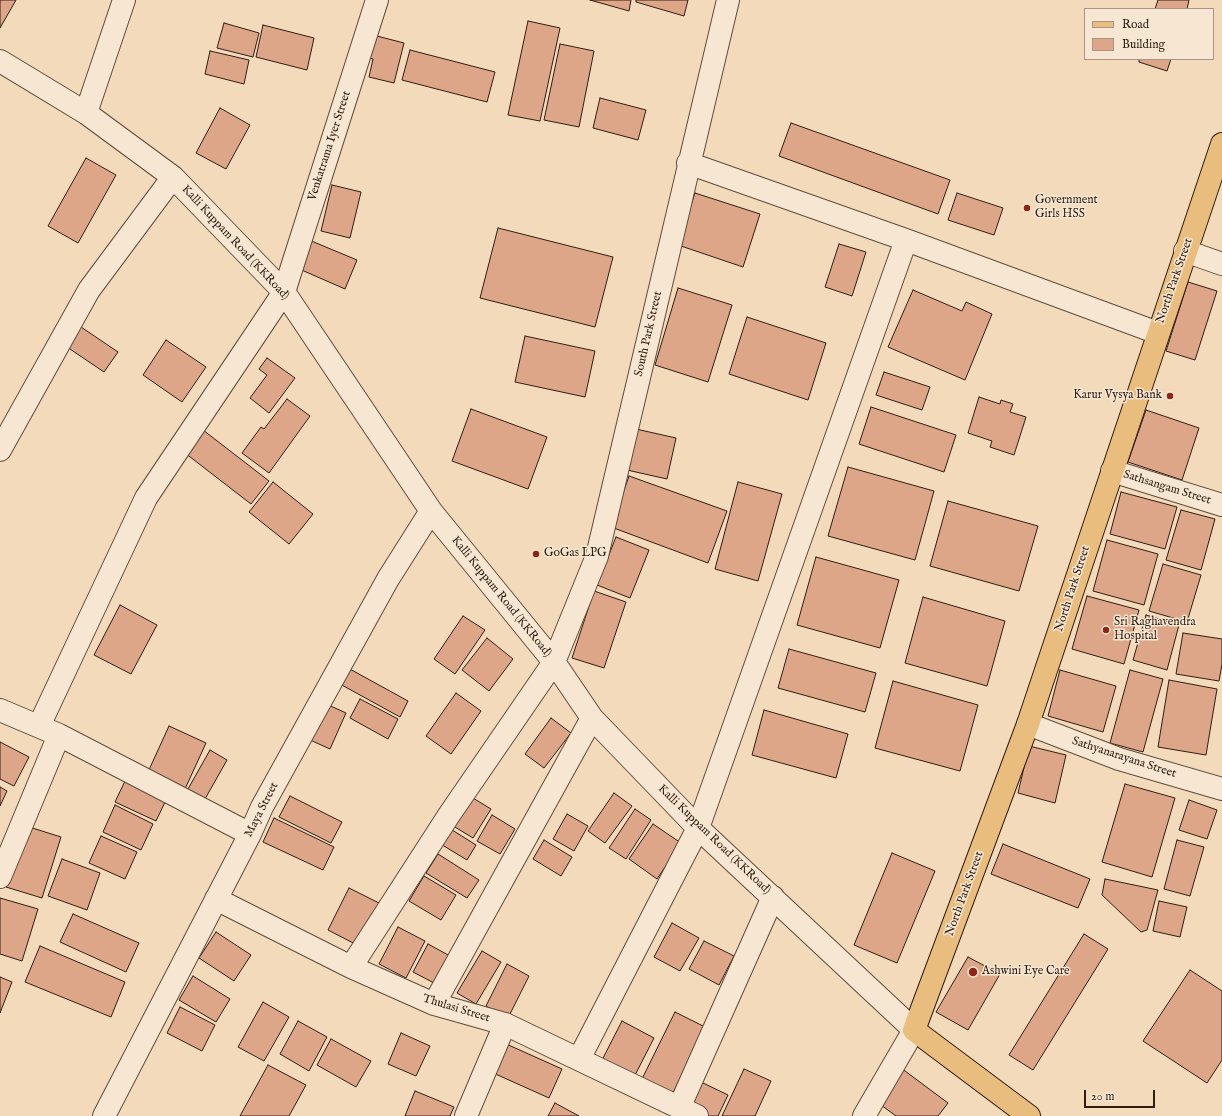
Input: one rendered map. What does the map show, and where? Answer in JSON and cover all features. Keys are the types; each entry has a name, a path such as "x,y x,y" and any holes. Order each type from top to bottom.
{"main road":[{"name":"North Park Street","path":"914,1030 1028,724 1222,144"},
{"name":"Kalli Kuppam Road (KKRoad)","path":"914,1030 1028,1116"}],"street":[{"path":"86,113 124,0"},
{"name":"Venkatrama Iyer Street","path":"39,726 146,498 284,292 377,0"},
{"name":"South Park Street","path":"351,967 449,815 554,662 597,556 688,163 728,0"},
{"name":"Kalli Kuppam Road (KKRoad)","path":"0,62 86,113 174,177 284,292 431,511 554,662 592,718 698,828 914,1030"},
{"path":"688,163 906,240 1158,333"},
{"path":"0,450 89,290 174,177"},
{"path":"579,1059 698,828 906,240"},
{"path":"1185,251 1222,264"},
{"name":"Sathsangam Street","path":"1112,471 1222,505"},
{"name":"Maya Street","path":"104,1116 250,834 262,807 384,586 431,511"},
{"path":"0,710 59,734 250,834"},
{"path":"434,1004 592,718"},
{"name":"Sathyanarayana Street","path":"1028,724 1119,759 1222,789"},
{"path":"0,877 59,734"},
{"path":"688,1112 773,897"},
{"name":"Thulasi Street","path":"216,899 351,967 434,1004 505,1024 688,1112"},
{"path":"466,1116 505,1024"},
{"path":"864,1116 914,1030"}],"building":[{"path":"0,0 16,0 0,28"},
{"path":"590,0 631,0 629,11"},
{"path":"636,0 688,0 684,16 636,2"},
{"path":"1158,0 1189,0 1187,8 1155,8"},
{"path":"528,21 560,28 540,121 508,115"},
{"path":"224,23 259,33 253,57 217,48"},
{"path":"263,25 314,38 307,70 256,57"},
{"path":"369,34 404,43 394,83 369,77 373,59 363,57"},
{"path":"560,44 594,51 579,127 544,120"},
{"path":"410,50 495,72 487,102 402,80"},
{"path":"210,51 249,60 244,84 205,74"},
{"path":"1139,60 1171,60 1167,71 1139,62"},
{"path":"600,98 646,110 638,140 593,128"},
{"path":"220,108 250,125 226,169 196,153"},
{"path":"791,123 950,180 938,214 779,156"},
{"path":"86,158 116,175 78,243 48,226"},
{"path":"332,185 361,192 350,238 321,231"},
{"path":"695,193 760,214 743,267 678,245"},
{"path":"957,193 1003,208 994,235 948,220"},
{"path":"498,228 613,257 595,327 480,298"},
{"path":"309,240 357,260 345,289 297,268"},
{"path":"839,244 866,252 852,296 825,287"},
{"path":"1188,282 1217,291 1195,360 1166,351"},
{"path":"678,288 732,305 708,382 655,365"},
{"path":"913,290 962,311 966,302 992,314 965,380 888,347"},
{"path":"747,317 826,343 808,400 729,374"},
{"path":"78,325 118,352 104,372 64,345"},
{"path":"525,336 595,351 585,397 515,382"},
{"path":"166,340 206,367 182,402 143,375"},
{"path":"267,358 295,378 269,413 250,398 267,375 259,369"},
{"path":"884,372 930,387 922,410 876,395"},
{"path":"979,397 1000,404 1001,400 1013,404 1010,412 1026,417 1014,455 990,447 992,441 968,433"},
{"path":"287,399 310,416 269,473 242,453 261,427 264,429"},
{"path":"871,407 956,435 944,472 859,444"},
{"path":"471,409 547,437 528,489 452,461"},
{"path":"1146,410 1199,428 1182,480 1128,462"},
{"path":"636,429 676,438 667,479 627,470"},
{"path":"203,430 269,481 251,504 185,453"},
{"path":"848,467 934,491 915,560 828,536"},
{"path":"629,476 727,511 708,563 611,527"},
{"path":"273,482 313,514 289,544 249,512"},
{"path":"738,482 782,494 758,581 715,569"},
{"path":"1121,492 1177,507 1165,549 1110,534"},
{"path":"948,501 1038,526 1019,591 930,566"},
{"path":"1181,510 1215,519 1201,570 1166,560"},
{"path":"616,537 649,550 630,598 597,585"},
{"path":"1107,540 1158,554 1144,605 1093,591"},
{"path":"816,557 899,580 880,648 797,625"},
{"path":"1163,564 1201,575 1187,622 1149,611"},
{"path":"594,591 626,602 604,668 572,658"},
{"name":"Sri Raghavendra Hospital","path":"1087,596 1139,610 1124,664 1072,649"},
{"path":"923,597 1005,621 987,686 905,663"},
{"path":"120,605 157,625 131,674 94,655"},
{"path":"1146,615 1179,625 1167,670 1133,660"},
{"path":"463,616 485,630 455,674 434,659"},
{"path":"1183,633 1222,639 1222,664 1219,681 1176,674"},
{"path":"487,638 513,659 489,691 462,670"},
{"path":"789,649 876,673 865,712 778,688"},
{"path":"348,668 408,701 400,717 340,684"},
{"path":"1060,670 1116,686 1103,732 1048,716"},
{"path":"1130,670 1163,679 1143,752 1110,743"},
{"path":"1169,680 1217,689 1206,755 1158,747"},
{"path":"893,681 978,705 960,771 875,748"},
{"path":"456,693 481,711 451,754 426,736"},
{"path":"360,699 398,719 388,739 350,718"},
{"path":"324,703 346,713 330,749 308,739"},
{"path":"764,710 848,734 836,778 752,755"},
{"path":"551,718 571,733 544,768 525,754"},
{"path":"169,726 206,743 185,789 148,772"},
{"path":"0,742 29,757 14,786 0,779"},
{"path":"1029,746 1066,755 1055,803 1018,793"},
{"path":"210,750 227,760 205,799 188,789"},
{"path":"126,779 167,798 156,821 115,802"},
{"path":"1125,784 1175,798 1152,877 1102,862"},
{"path":"0,787 7,791 0,806"},
{"path":"614,793 632,806 605,843 588,831"},
{"path":"468,795 491,809 473,838 450,824"},
{"path":"290,796 342,822 331,843 279,817"},
{"path":"1189,800 1217,810 1207,839 1179,830"},
{"path":"115,805 153,824 141,850 103,832"},
{"path":"635,809 651,820 626,859 609,848"},
{"path":"567,814 588,826 574,851 553,839"},
{"path":"492,815 515,829 500,854 477,841"},
{"path":"274,818 334,847 323,870 263,842"},
{"path":"653,824 681,843 657,879 629,859"},
{"path":"26,826 61,837 42,898 6,887"},
{"path":"449,828 476,845 467,860 439,843"},
{"path":"101,836 137,852 125,879 89,863"},
{"path":"544,840 572,857 561,876 533,859"},
{"path":"1177,840 1204,847 1190,896 1164,889"},
{"path":"1003,844 1090,879 1078,908 991,874"},
{"path":"892,853 935,871 897,963 854,945"},
{"path":"438,854 479,880 467,898 426,873"},
{"path":"62,859 100,873 87,910 48,896"},
{"path":"424,876 456,895 441,920 409,901"},
{"path":"1105,879 1158,890 1147,930 1141,932 1102,895"},
{"path":"349,888 383,905 361,947 328,930"},
{"path":"0,898 38,909 22,961 0,954"},
{"path":"1159,901 1187,907 1180,937 1153,931"},
{"path":"73,914 139,943 126,972 60,942"},
{"path":"672,923 699,938 680,971 654,957"},
{"path":"398,927 425,941 406,978 379,964"},
{"path":"216,932 251,955 234,981 199,958"},
{"path":"1084,934 1108,949 1033,1070 1009,1055"},
{"path":"704,941 734,956 719,985 689,969"},
{"path":"428,944 450,956 436,984 413,972"},
{"path":"40,946 125,982 111,1017 25,982"},
{"path":"482,951 501,962 476,1004 457,993"},
{"path":"968,957 1000,974 968,1030 936,1012"},
{"path":"507,964 529,976 508,1018 486,1006"},
{"path":"1190,970 1222,991 1222,1060 1207,1083 1143,1041"},
{"path":"193,976 230,999 216,1022 179,1000"},
{"path":"0,977 12,982 0,1013"},
{"path":"263,1002 289,1017 264,1061 238,1047"},
{"path":"180,1007 215,1025 202,1051 167,1033"},
{"path":"675,1012 705,1027 671,1097 641,1081"},
{"path":"298,1021 327,1037 309,1071 280,1054"},
{"path":"622,1021 654,1038 633,1079 601,1062"},
{"path":"401,1033 430,1046 416,1076 388,1064"},
{"path":"331,1039 371,1061 356,1087 317,1065"},
{"path":"504,1043 562,1069 549,1098 491,1072"},
{"path":"268,1065 306,1085 289,1116 240,1116"},
{"path":"901,1068 948,1103 938,1116 896,1116 877,1102"},
{"path":"744,1069 771,1081 755,1116 722,1116"},
{"path":"701,1082 728,1095 718,1116 706,1116 689,1108"},
{"path":"415,1091 454,1107 450,1116 405,1116"},
{"path":"555,1103 579,1116 548,1116"}],"place":[{"name":"Government Girls HSS","path":"1027,208"},
{"name":"Karur Vysya Bank","path":"1170,396"},
{"name":"GoGas LPG","path":"536,554"},
{"name":"Sri Raghavendra Hospital","path":"1106,630"},
{"name":"Ashwini Eye Care","path":"973,972"}]}
